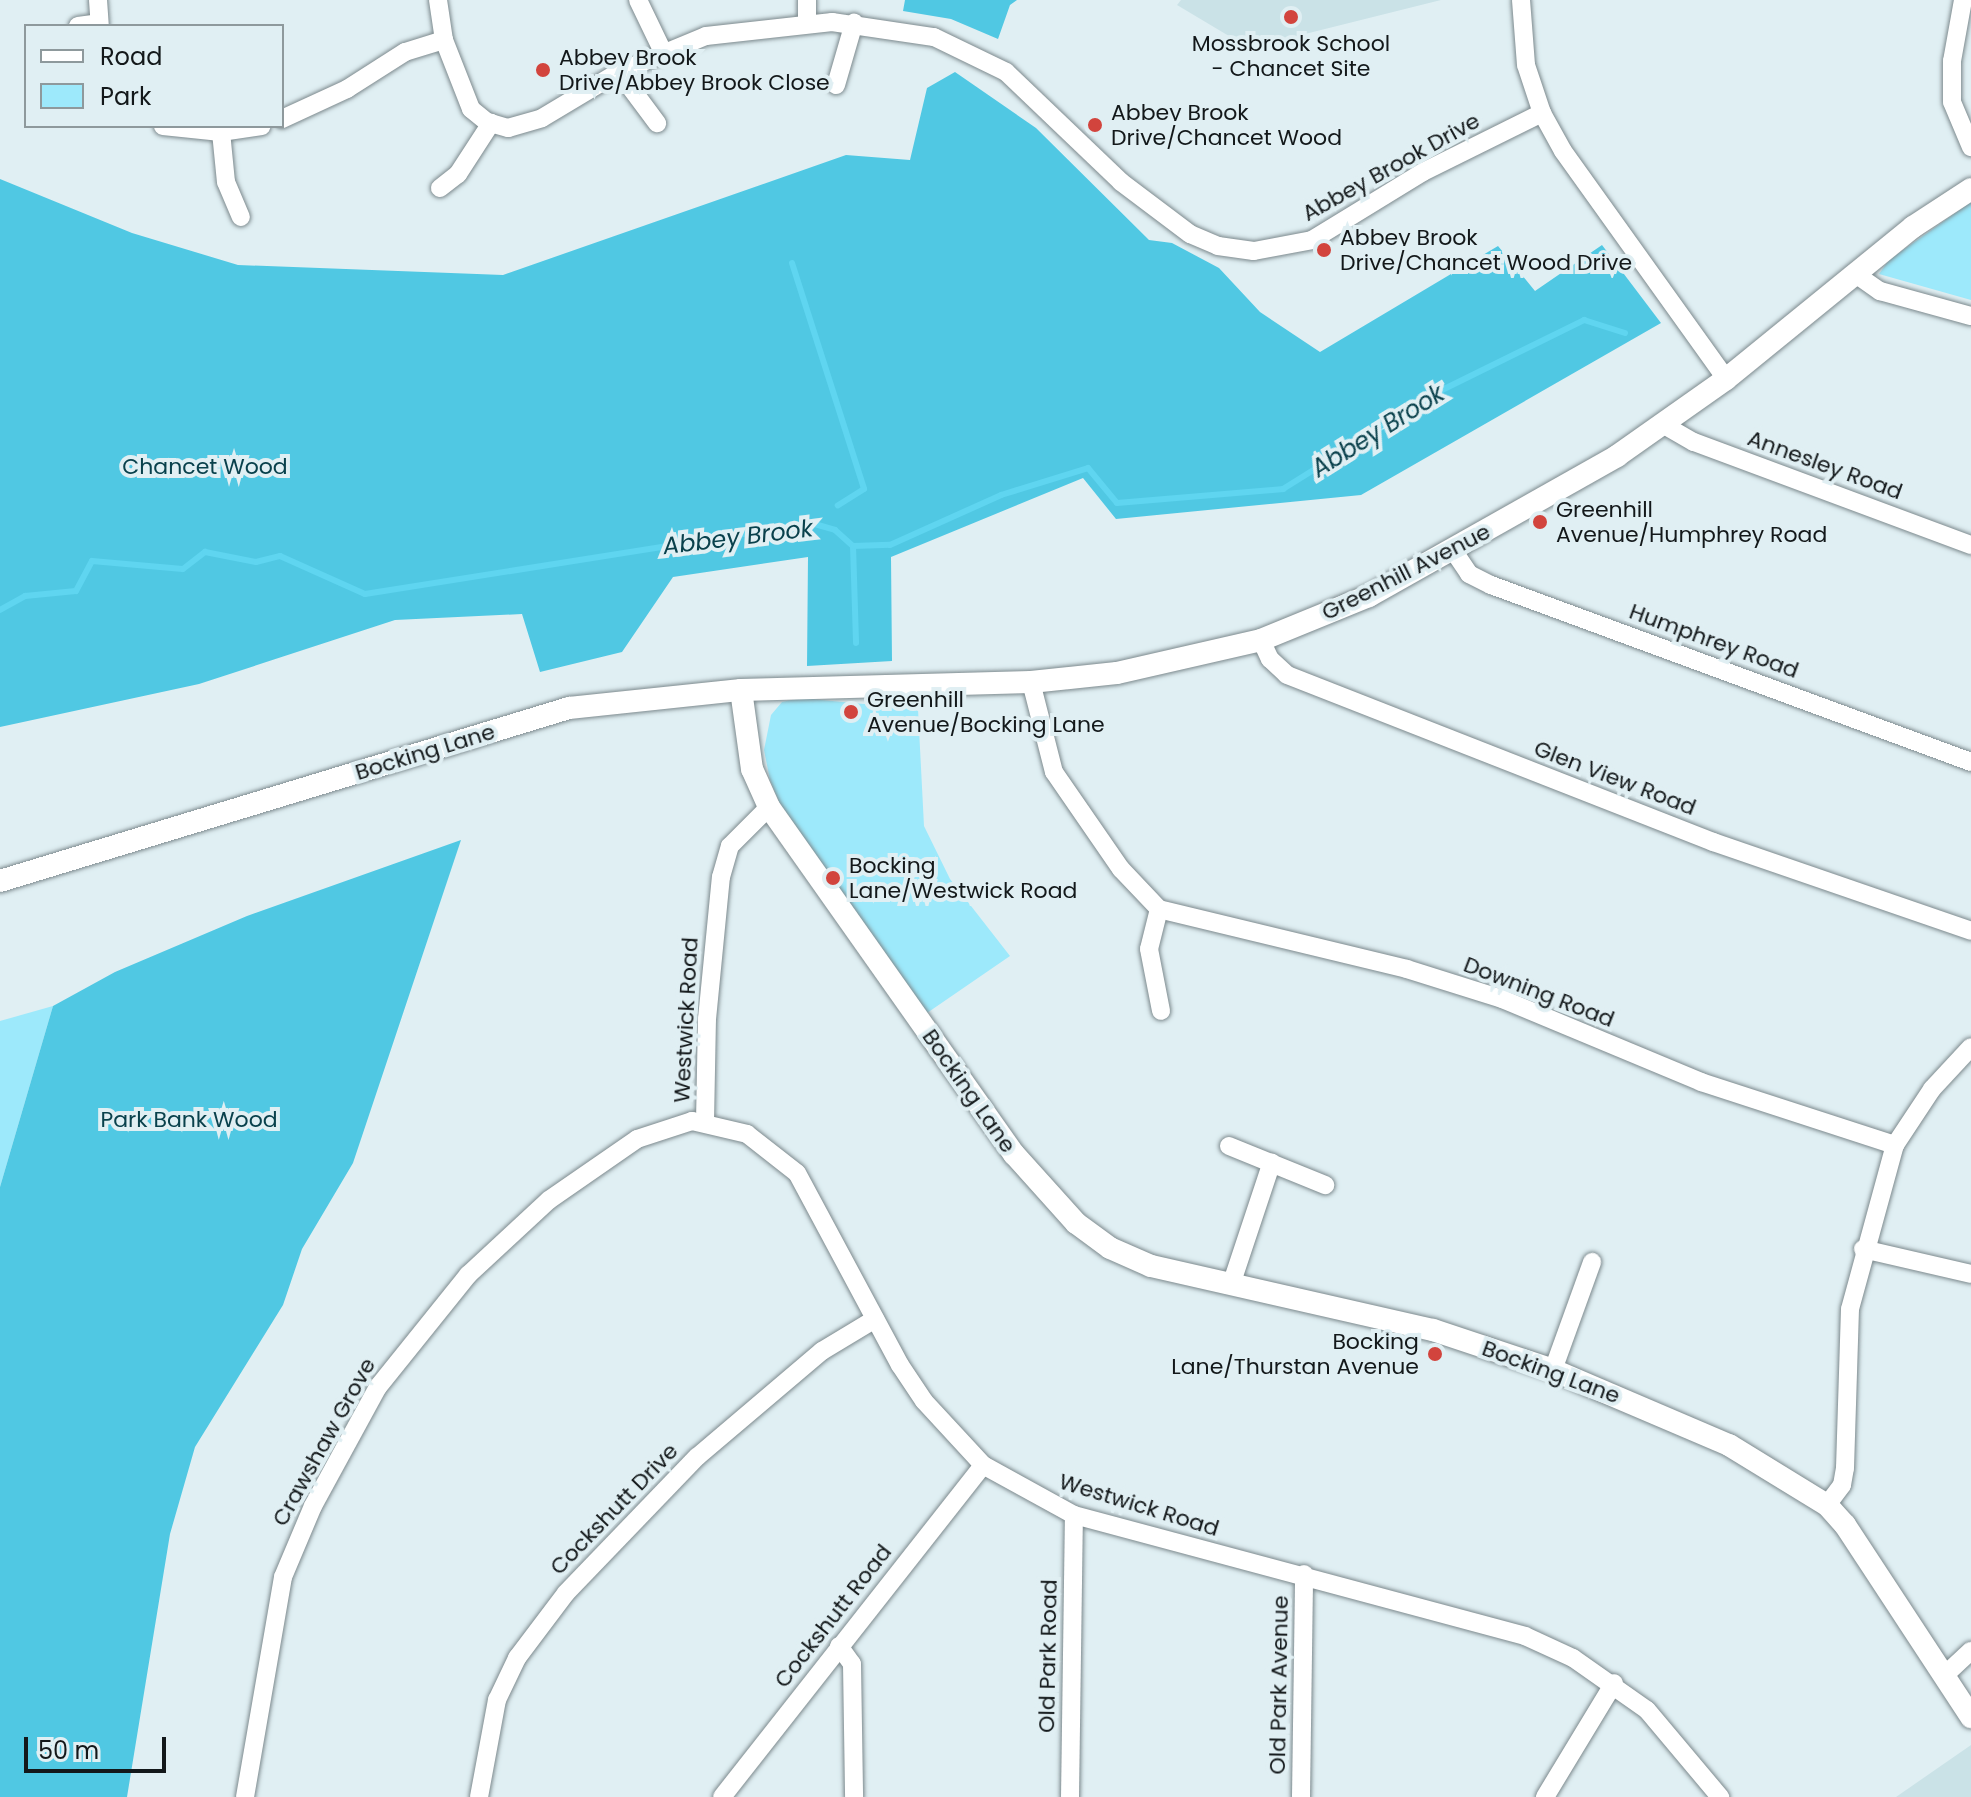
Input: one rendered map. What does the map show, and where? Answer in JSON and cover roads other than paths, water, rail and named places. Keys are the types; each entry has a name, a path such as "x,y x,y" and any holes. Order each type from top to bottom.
{"street":[{"path":"98,0 100,24"},
{"path":"438,0 444,40 471,109 491,123 458,174 440,188"},
{"path":"638,0 663,52"},
{"path":"807,0 807,23"},
{"path":"1521,0 1526,65 1542,113 1563,151 1726,379"},
{"path":"1963,0 1952,61 1952,102 1971,147"},
{"name":"Abbey Brook Drive","path":"491,123 524,126 619,72 706,36 807,23 854,23 934,37 1006,72 1155,209 1190,234 1218,246 1254,251 1312,240 1423,172 1542,113"},
{"path":"836,85 854,23"},
{"path":"284,118 347,89 405,52 444,40"},
{"path":"619,72 657,123"},
{"path":"182,128 221,132 248,128"},
{"path":"221,132 230,200 241,217"},
{"name":"Greenhill Avenue","path":"741,690 1031,682 1117,673 1261,640 1369,596 1664,425 1726,379 1854,273 1971,189"},
{"path":"1854,273 1880,291 1971,316"},
{"name":"Annesley Road","path":"1664,425 1694,442 1971,545"},
{"name":"Humphrey Road","path":"1453,550 1469,574 1491,585 1971,762"},
{"name":"Glen View Road","path":"1261,640 1270,659 1287,675 1713,842 1971,931"},
{"path":"1031,682 1054,772 1121,869 1159,909 1149,949 1161,1011"},
{"name":"Bocking Lane","path":"0,881 569,708 741,690 752,769 769,807 1045,1194 1110,1248 1151,1266 1433,1330 1553,1370 1729,1445 1827,1505 1888,1585 1971,1717"},
{"name":"Westwick Road","path":"769,807 730,846 721,877 707,1019 705,1122 747,1134 797,1173 875,1319 924,1401 983,1465 1074,1515 1304,1574 1525,1636 1614,1683 1676,1740 1720,1797"},
{"name":"Downing Road","path":"1159,909 1407,969 1488,995 1701,1082 1895,1145"},
{"path":"1827,1505 1842,1485 1845,1468 1844,1372 1863,1249 1895,1145 1939,1080 1971,1047"},
{"name":"Crawshaw Grove","path":"245,1797 283,1577 313,1506 378,1387 468,1275 549,1200 637,1139 678,1123 705,1122"},
{"path":"1229,1146 1325,1185"},
{"path":"1232,1282 1272,1162"},
{"path":"1863,1249 1971,1274"},
{"path":"1553,1370 1592,1262"},
{"name":"Cockshutt Drive","path":"479,1797 497,1700 517,1658 566,1593 697,1457 822,1351 875,1319"},
{"name":"Cockshutt Road","path":"722,1797 983,1465"},
{"name":"Old Park Road","path":"1070,1797 1074,1515"},
{"name":"Old Park Avenue","path":"1301,1797 1304,1574"},
{"path":"839,1646 852,1664 854,1797"},
{"path":"1946,1674 1971,1651"},
{"path":"1545,1797 1614,1683"}],"waterway":[{"path":"792,263 864,489 838,505"},
{"name":"Abbey Brook","path":"0,610 25,596 76,591 92,561 183,569 205,552 256,562 280,556 365,594 811,523 835,530 853,546 890,545 1001,495 1088,468 1117,503 1283,489 1440,391 1584,320 1625,333"},
{"path":"853,546 856,643"}],"place":[{"name":"Mossbrook School - Chancet Site","path":"1291,17"},
{"name":"Abbey Brook Drive/Abbey Brook Close","path":"543,70"},
{"name":"Abbey Brook Drive/Chancet Wood","path":"1095,125"},
{"name":"Abbey Brook Drive/Chancet Wood Drive","path":"1324,250"},
{"name":"Greenhill Avenue/Humphrey Road","path":"1540,522"},
{"name":"Greenhill Avenue/Bocking Lane","path":"851,712"},
{"name":"Bocking Lane/Westwick Road","path":"833,878"},
{"name":"Bocking Lane/Thurstan Avenue","path":"1435,1354"}],"park label":[{"name":"Chancet Wood","path":"205,467"},
{"name":"Park Bank Wood","path":"189,1120"}]}
